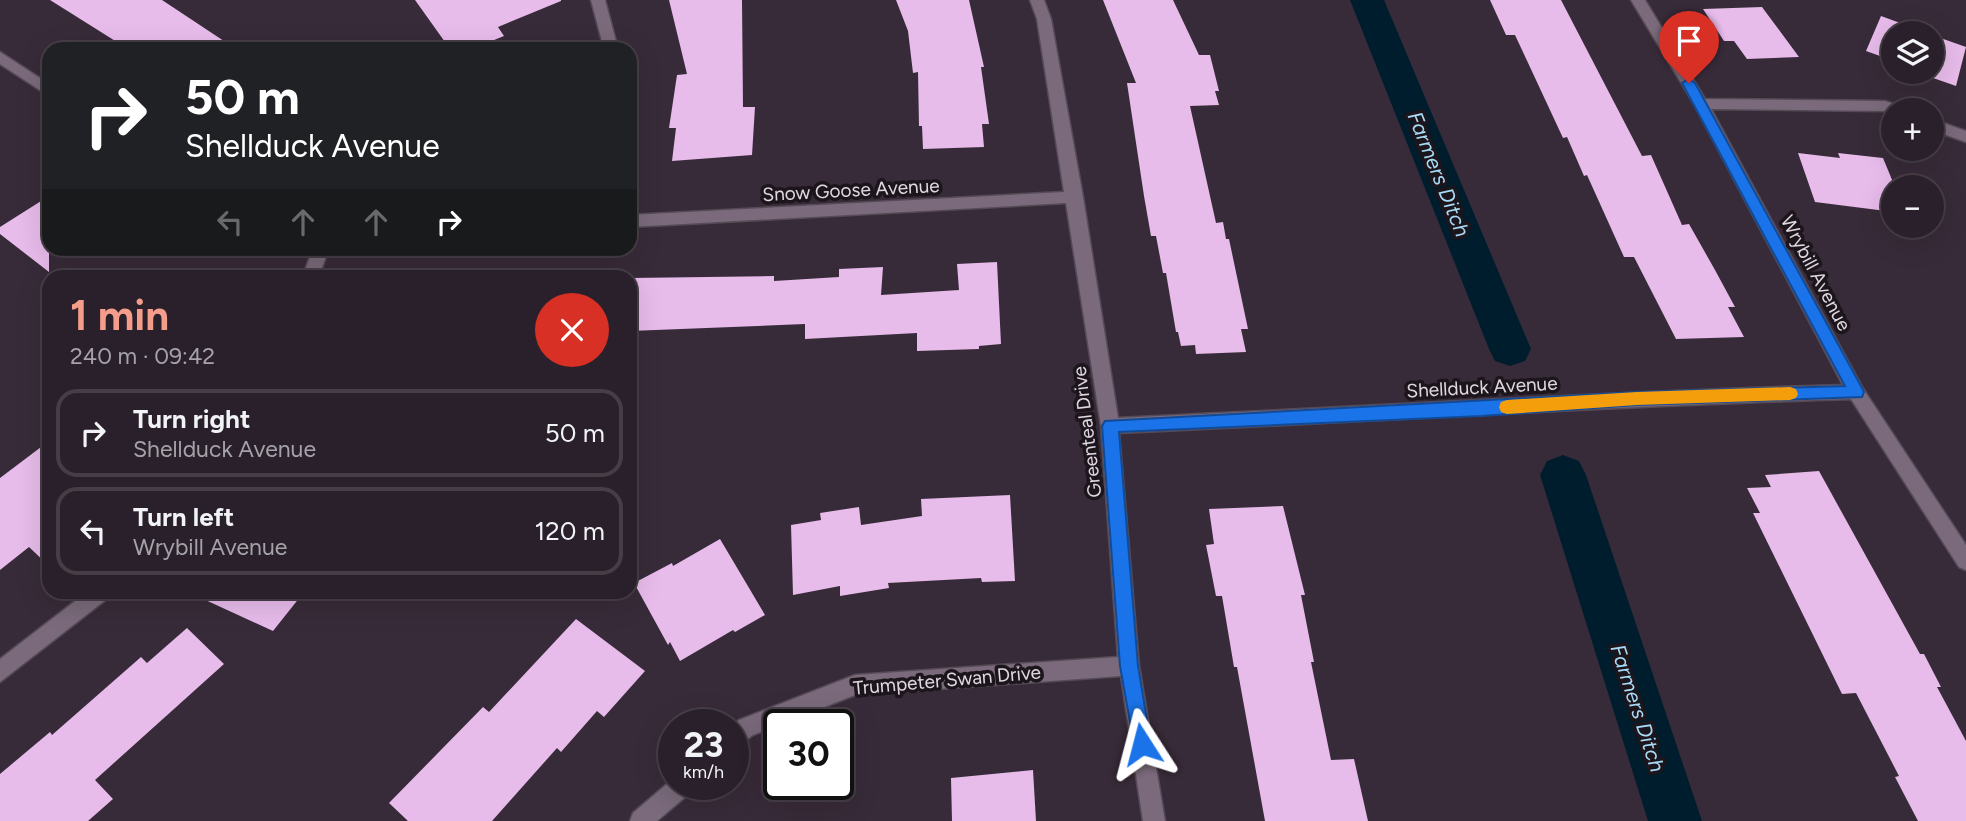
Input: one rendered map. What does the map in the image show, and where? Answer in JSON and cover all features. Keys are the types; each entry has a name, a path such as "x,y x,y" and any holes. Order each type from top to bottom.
{"street":[{"path":"598,0 609,42"},
{"name":"Greenteal Drive","path":"1037,0 1044,19 1110,426 1129,666 1154,821"},
{"name":"Wrybill Avenue","path":"1639,0 1701,104 1856,392 1966,561"},
{"path":"0,57 42,86"},
{"path":"1701,104 1881,107"},
{"path":"1944,129 1966,137"},
{"name":"Snow Goose Avenue","path":"637,221 1074,197"},
{"name":"Shellduck Avenue","path":"1110,426 1482,409 1637,398 1856,392"},
{"path":"0,672 92,599"},
{"name":"Trumpeter Swan Drive","path":"749,726 855,685 1129,666"},
{"path":"641,821 665,800"}],"building":[{"path":"50,0 162,0 225,42 117,42"},
{"path":"415,0 561,0 498,27 504,36 489,42 445,42"},
{"path":"669,0 742,0 743,107 755,107 752,155 672,161 676,128 669,128 677,75 687,74"},
{"path":"896,0 969,0 984,67 981,67 989,124 982,124 984,147 923,149 922,126 919,126 918,72 913,73 908,31"},
{"path":"1103,0 1173,0 1199,55 1210,55 1219,91 1215,91 1219,105 1190,106 1216,223 1223,222 1226,239 1229,239 1248,329 1241,329 1246,352 1196,354 1195,345 1181,346 1166,273 1163,273 1156,236 1151,236 1144,196 1127,83 1136,83"},
{"path":"1490,0 1561,0 1642,156 1651,155 1682,225 1689,224 1715,270 1735,307 1728,307 1744,337 1676,339 1634,257 1624,257 1587,175 1584,176 1567,137 1563,138 1515,35 1506,35"},
{"path":"1762,7 1799,57 1747,59 1734,41 1724,41 1703,9"},
{"path":"1881,16 1894,21 1881,21 1881,56 1866,51"},
{"path":"1944,39 1966,47 1956,86 1944,82"},
{"path":"1798,153 1840,158 1838,153 1881,158 1881,161 1884,161 1890,175 1881,175 1881,210 1815,202"},
{"path":"42,200 42,256 49,256 49,270 0,234 0,227"},
{"path":"997,262 1001,344 979,346 979,349 917,351 917,333 805,339 805,324 637,331 637,278 774,276 774,281 839,277 839,269 883,267 881,295 959,290 957,264"},
{"path":"42,446 42,559 29,547 0,570 0,478"},
{"path":"1819,471 1920,654 1924,654 1941,687 1937,687 1966,741 1966,821 1918,821 1895,777 1899,776 1856,693 1842,694 1753,513 1760,513 1747,488 1771,487 1765,475"},
{"path":"1010,495 1015,581 982,582 981,578 888,583 889,588 840,596 840,586 793,595 791,525 821,520 820,513 859,507 861,525 922,516 921,499"},
{"path":"1283,506 1305,595 1301,595 1314,662 1311,662 1331,760 1354,759 1368,821 1265,821 1222,596 1216,596 1206,545 1214,544 1209,509"},
{"path":"720,539 765,615 680,661 670,642 668,645 637,588 637,581 672,563 673,566"},
{"path":"203,599 298,599 273,631"},
{"path":"576,619 645,671 604,717 597,711 561,752 557,748 492,821 408,821 389,803 483,707 489,712"},
{"path":"187,628 224,664 95,780 113,799 88,821 0,821 0,774 50,732 52,735 141,657 147,663"},
{"path":"1033,770 1036,821 952,821 951,778"}],"waterway":[{"name":"Farmers Ditch","path":"1367,0 1510,349"},
{"name":"Farmers Ditch","path":"1563,475 1675,821"}],"slow traffic":[{"path":"1507,407 1637,398 1790,394"}],"route":[{"path":"1142,744 1129,666 1110,426 1482,409 1637,398 1856,392 1689,83"}]}
